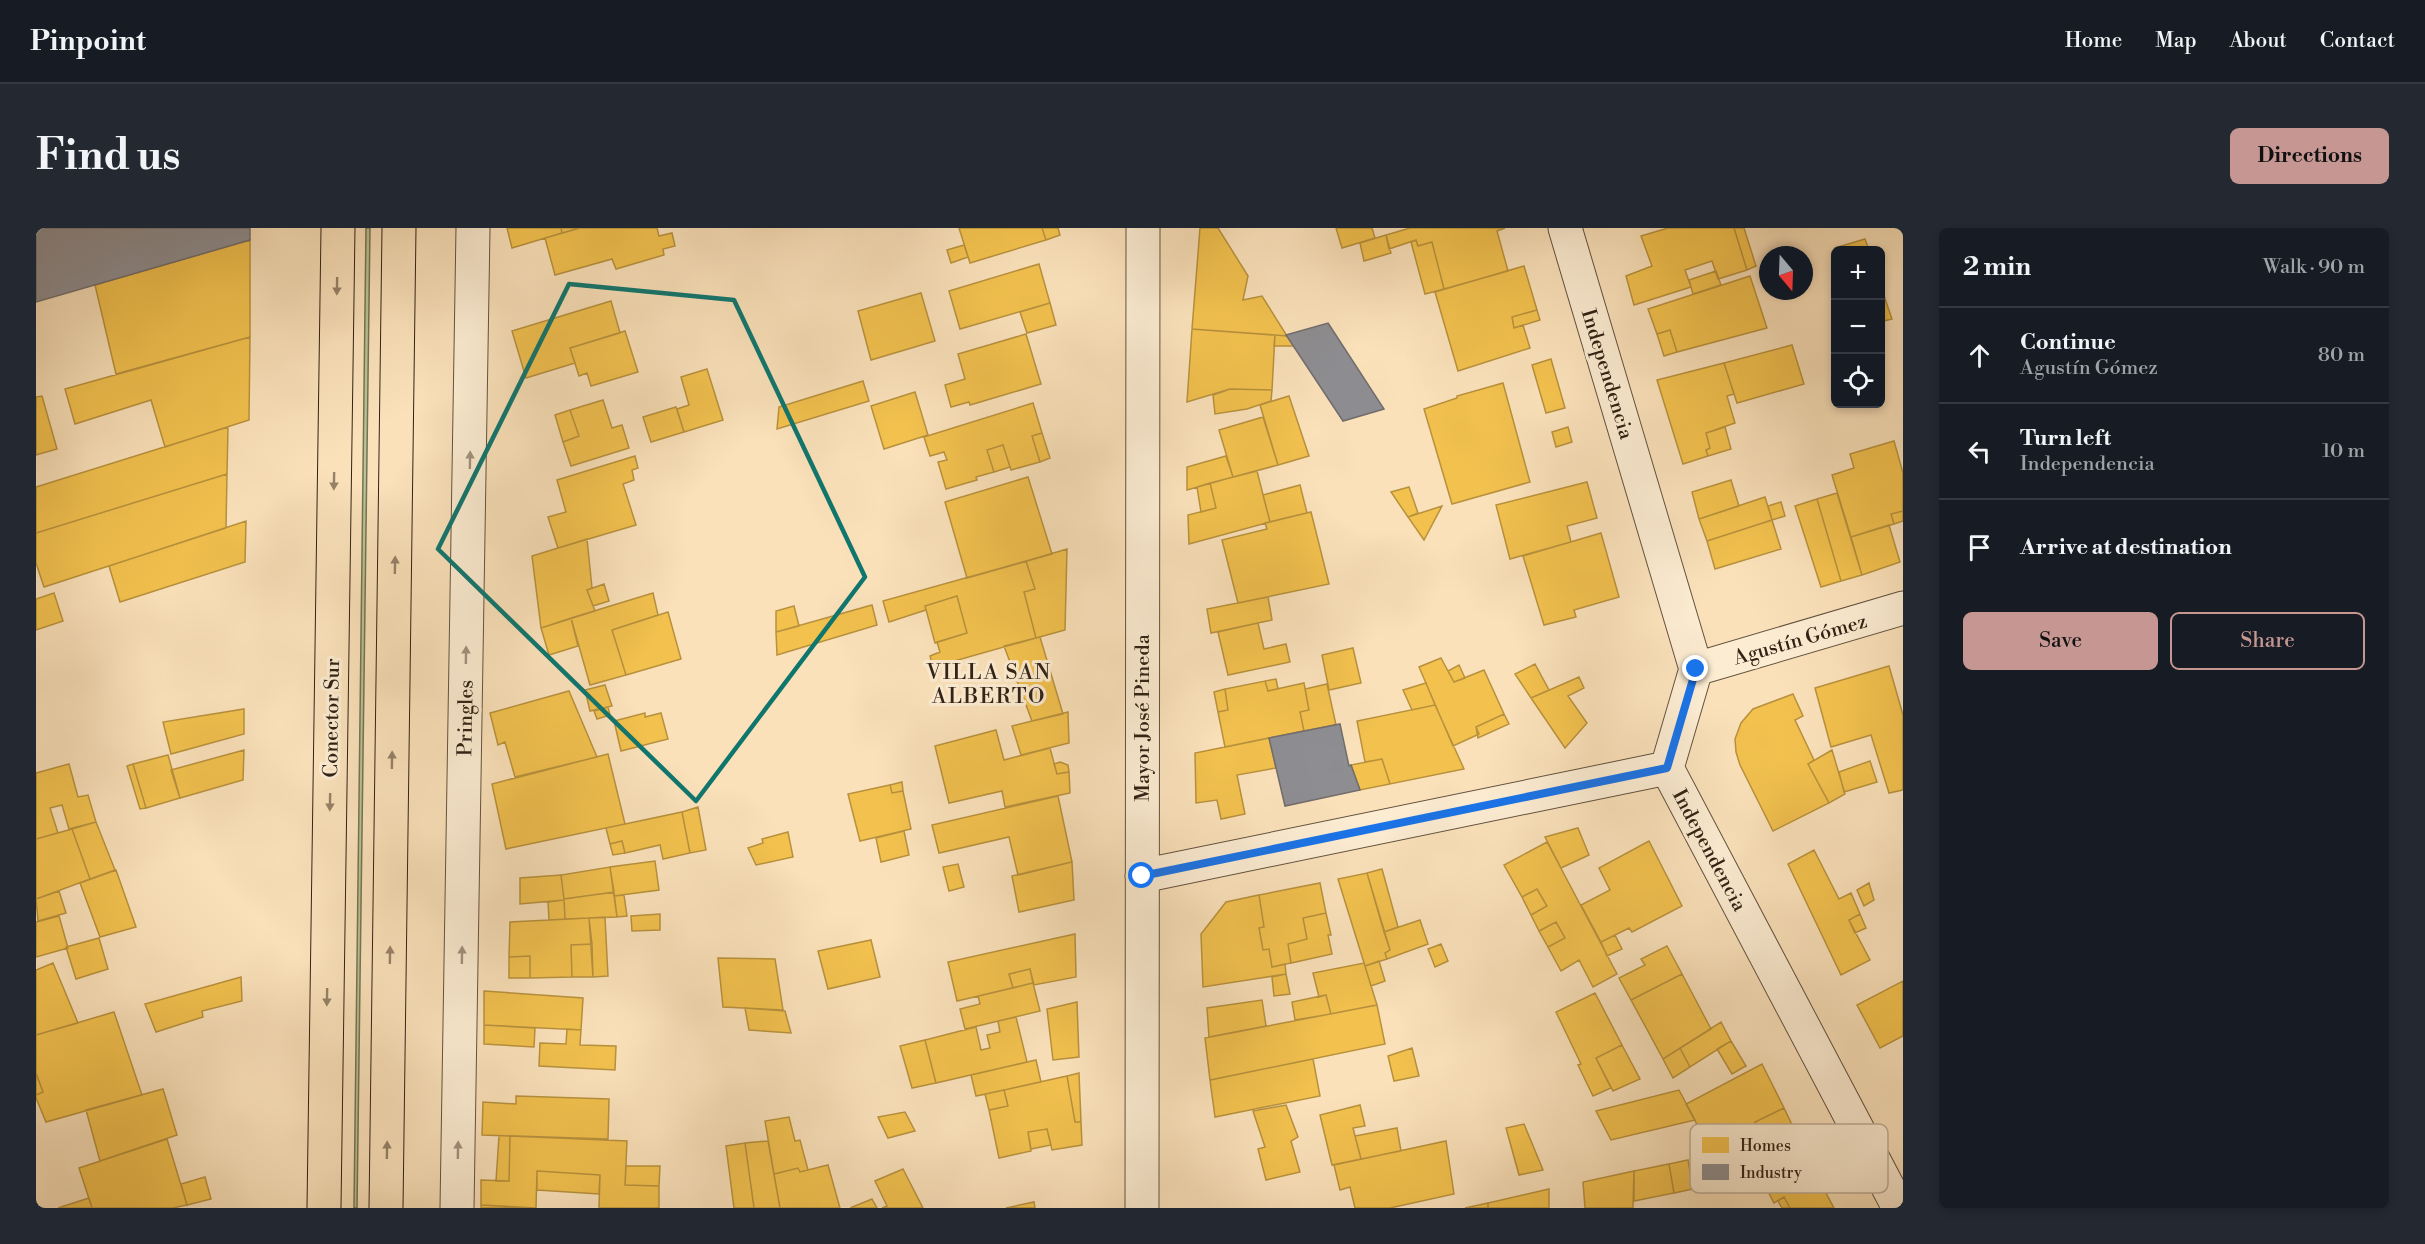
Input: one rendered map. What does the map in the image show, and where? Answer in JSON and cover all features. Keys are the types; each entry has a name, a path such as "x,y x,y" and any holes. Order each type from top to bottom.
{"main road":[{"name":"Conector Sur","path":"324,1208 338,228"},
{"path":"386,1208 399,228"}],"street":[{"name":"Pringles","path":"458,1208 473,228"},
{"name":"Mayor José Pineda","path":"1143,228 1142,876 1146,1206"},
{"name":"Independencia","path":"1565,228 1696,669 1667,768 1855,1124"},
{"name":"Agustín Gómez","path":"1696,669 1903,608"},
{"path":"1142,876 1667,768"},
{"name":"Independencia","path":"1888,1187 1899,1208"}],"highlighted area":[{"path":"569,284 734,300 865,577 696,801 438,549"}],"green space":[{"path":"366,228 370,228 357,1208 354,1208"}],"building: Homes":[{"path":"507,228 561,228 562,233 512,248"},
{"path":"561,228 580,228 562,233"},
{"path":"580,228 657,228 659,236 672,233 675,246 663,249 664,255 616,269 612,259 555,275 545,238"},
{"path":"959,228 1042,228 1046,240 970,263"},
{"path":"1042,228 1058,228 1060,235 1046,240"},
{"path":"1200,228 1218,228 1248,276 1243,300 1262,296 1287,336 1192,329"},
{"path":"1336,228 1372,228 1375,238 1342,248"},
{"path":"1410,228 1505,228 1497,231 1508,271 1444,289 1432,242 1418,246 1416,240 1389,249 1386,235"},
{"path":"1668,228 1734,228 1747,270 1718,279 1712,261 1685,270 1691,287 1634,305 1626,276 1652,266 1641,236"},
{"path":"1734,228 1744,228 1756,266 1747,270"},
{"path":"1386,235 1391,253 1364,261 1360,243"},
{"path":"1865,239 1868,246 1842,246"},
{"path":"250,240 250,337 116,374 95,285"},
{"path":"1416,240 1418,246 1432,242 1444,289 1425,294 1411,242"},
{"path":"964,245 968,257 951,263 947,250"},
{"path":"1039,264 1050,303 960,329 949,291"},
{"path":"1524,266 1537,310 1512,317 1514,328 1523,325 1530,348 1458,371 1435,292"},
{"path":"1716,271 1721,285 1693,294 1689,280"},
{"path":"1750,276 1767,328 1677,352 1670,330 1657,334 1648,309"},
{"path":"921,293 935,341 871,360 858,311"},
{"path":"1885,299 1892,319 1885,321"},
{"path":"611,301 620,333 570,348 575,363 526,378 512,331"},
{"path":"1050,303 1056,325 1027,333 1020,312"},
{"path":"1537,310 1540,320 1514,328 1512,317"},
{"path":"1192,329 1275,335 1272,390 1230,389 1187,402"},
{"path":"1670,330 1677,352 1664,356 1657,334"},
{"path":"625,331 638,372 591,386 587,373 579,376 570,348"},
{"path":"1026,334 1041,384 970,405 969,402 951,407 945,385 965,379 958,354"},
{"path":"1275,335 1287,336 1294,346 1274,346"},
{"path":"250,337 249,420 165,447 151,400 75,424 65,389"},
{"path":"1792,345 1804,384 1737,403 1724,363"},
{"path":"1551,359 1565,408 1546,413 1532,365"},
{"path":"1724,363 1734,394 1727,396 1735,423 1706,433 1710,448 1706,450 1708,456 1683,464 1657,380"},
{"path":"707,369 723,420 684,432 677,409 689,405 681,377"},
{"path":"863,381 869,401 777,429 779,407"},
{"path":"1503,383 1530,482 1452,504 1424,409 1457,398 1457,396"},
{"path":"1230,389 1272,390 1271,401 1247,409 1215,414 1213,395"},
{"path":"915,392 928,435 884,449 871,406"},
{"path":"42,396 57,449 36,455 36,397"},
{"path":"1289,396 1309,456 1278,465 1260,405"},
{"path":"603,400 612,428 622,425 629,448 571,466 563,442 579,436 570,410"},
{"path":"1033,403 1042,433 1032,436 1040,462 1011,470 1003,445 987,450 994,472 976,477 977,480 946,489 938,462 947,460 944,452 930,456 924,437"},
{"path":"676,407 684,432 651,442 643,417"},
{"path":"570,410 579,436 563,442 555,415"},
{"path":"1263,417 1278,465 1233,477 1219,430"},
{"path":"228,427 227,474 36,533 36,487"},
{"path":"1568,427 1572,442 1556,447 1552,432"},
{"path":"1725,427 1731,449 1708,456 1706,450 1710,448 1706,433"},
{"path":"1042,433 1050,458 1040,462 1032,436"},
{"path":"1894,441 1903,473 1903,511 1891,514 1894,524 1851,537 1832,475 1854,468 1850,454"},
{"path":"1003,445 1010,467 994,472 987,450"},
{"path":"635,456 638,468 632,470 634,480 623,484 636,525 558,548 548,517 566,512 557,480"},
{"path":"1226,456 1233,477 1187,490 1187,467"},
{"path":"1257,471 1270,522 1189,544 1188,515 1216,508 1210,483"},
{"path":"227,474 226,528 44,587 36,563 36,533"},
{"path":"1028,477 1052,554 967,578 945,502"},
{"path":"1731,480 1739,506 1699,519 1692,492"},
{"path":"1587,482 1597,518 1567,526 1571,542 1510,559 1496,505"},
{"path":"1210,483 1216,508 1201,512 1197,487"},
{"path":"1300,485 1307,513 1270,522 1263,495"},
{"path":"1409,487 1418,513 1408,517 1391,492"},
{"path":"1837,493 1862,575 1841,581 1817,499"},
{"path":"1765,497 1772,520 1707,541 1699,519"},
{"path":"1817,499 1841,581 1821,587 1795,506"},
{"path":"1781,502 1785,516 1772,520 1768,506"},
{"path":"1442,506 1424,540 1408,517"},
{"path":"1903,511 1903,521 1894,524 1891,514"},
{"path":"1311,512 1329,584 1238,603 1222,540 1267,529 1265,523"},
{"path":"1772,520 1781,549 1715,569 1707,541"},
{"path":"246,521 245,562 120,602 109,566"},
{"path":"1889,525 1900,562 1862,575 1851,537"},
{"path":"1601,533 1619,597 1574,610 1576,617 1544,625 1523,556"},
{"path":"587,539 592,588 587,590 595,611 541,628 532,556"},
{"path":"1067,549 1065,630 1036,638 1024,592 1035,589 1026,561"},
{"path":"1026,561 1035,589 1024,592 1036,638 933,667 930,656 940,652 937,642 967,633 957,596 925,606 926,610 889,622 883,601"},
{"path":"604,584 609,601 593,606 587,590"},
{"path":"54,593 63,621 36,630 36,599"},
{"path":"653,593 658,615 612,630 626,675 590,685 571,618"},
{"path":"957,596 967,633 935,643 925,606"},
{"path":"1268,597 1272,620 1211,633 1207,609"},
{"path":"872,605 877,625 777,655 776,632"},
{"path":"794,606 799,626 776,632 776,611"},
{"path":"668,612 681,659 626,675 612,630"},
{"path":"571,618 578,646 549,655 541,628"},
{"path":"1258,623 1264,649 1286,644 1290,662 1228,675 1218,632"},
{"path":"1040,637 1063,714 1032,721 1004,646"},
{"path":"1353,648 1361,683 1329,690 1322,655"},
{"path":"1441,658 1454,682 1484,670 1504,714 1476,727 1479,734 1453,746 1419,667"},
{"path":"1535,664 1549,690 1531,698 1515,674"},
{"path":"1459,665 1465,678 1454,682 1448,671"},
{"path":"1889,666 1903,715 1903,790 1889,793 1871,735 1831,747 1815,688"},
{"path":"1579,677 1584,688 1568,696 1587,723 1565,748 1531,698"},
{"path":"1276,679 1278,689 1268,691 1265,681"},
{"path":"1265,681 1268,691 1304,683 1309,710 1300,712 1304,731 1225,747 1218,712 1228,710 1225,689"},
{"path":"1426,683 1435,705 1412,710 1403,690"},
{"path":"1327,684 1336,725 1304,731 1300,712 1309,710 1305,689"},
{"path":"605,685 612,706 590,711 585,690"},
{"path":"1225,689 1228,710 1218,712 1214,692"},
{"path":"569,691 597,757 515,777 505,742 498,745 490,713"},
{"path":"1793,694 1803,716 1795,720 1814,760 1808,764 1829,803 1773,831 1740,765 1735,739 1741,723 1753,709"},
{"path":"1435,705 1464,769 1390,784 1382,759 1365,762 1357,721"},
{"path":"608,707 610,715 597,719 594,711"},
{"path":"244,709 244,734 171,754 163,722"},
{"path":"1068,712 1069,743 1021,755 1012,726"},
{"path":"645,713 645,717 661,713 668,739 621,751 614,721"},
{"path":"1504,714 1509,724 1478,738 1476,727"},
{"path":"996,730 1004,760 1050,748 1057,774 1069,772 1070,793 1005,807 1002,791 949,803 935,746"},
{"path":"1269,738 1276,768 1237,775 1245,814 1221,819 1217,800 1196,803 1195,753"},
{"path":"244,750 243,780 180,798 171,770"},
{"path":"1832,750 1845,794 1829,803 1808,764"},
{"path":"608,754 625,824 506,849 492,784"},
{"path":"168,755 180,798 146,808 133,764"},
{"path":"1382,759 1390,784 1360,790 1351,765"},
{"path":"1870,761 1877,782 1844,792 1839,772"},
{"path":"1060,762 1068,765 1069,772 1057,774 1054,764"},
{"path":"69,764 78,797 88,795 96,822 69,829 62,805 50,808 58,833 36,839 36,773"},
{"path":"133,764 146,808 140,809 127,766"},
{"path":"902,782 903,791 892,793 890,785"},
{"path":"890,785 892,793 903,791 911,829 860,841 848,794"},
{"path":"1058,796 1072,862 1018,875 1009,837 939,853 932,825"},
{"path":"698,807 706,850 690,853 682,812"},
{"path":"682,812 690,853 663,859 660,845 625,853 622,841 610,844 606,828"},
{"path":"96,822 115,870 90,879 72,829"},
{"path":"1578,828 1589,855 1561,868 1545,837"},
{"path":"72,829 90,879 36,899 36,839"},
{"path":"904,831 909,855 881,862 876,838"},
{"path":"788,832 793,857 756,865 748,848 763,843 762,839"},
{"path":"622,841 625,853 613,855 610,844"},
{"path":"1649,841 1682,906 1632,932 1629,928 1601,942 1581,905 1610,890 1599,868"},
{"path":"1547,842 1617,974 1593,987 1579,960 1561,971 1548,947 1565,938 1556,922 1539,931 1531,915 1547,906 1537,889 1522,897 1504,865"},
{"path":"1814,850 1839,899 1851,893 1860,914 1849,920 1870,960 1841,975 1788,864"},
{"path":"655,861 659,890 614,896 610,867"},
{"path":"1072,862 1074,900 1019,912 1012,876"},
{"path":"958,864 964,887 949,891 943,867"},
{"path":"610,867 614,892 564,899 561,875"},
{"path":"1382,869 1398,927 1384,932 1367,873"},
{"path":"116,870 136,927 100,937 80,883"},
{"path":"1367,873 1390,950 1385,953 1387,959 1365,966 1338,879"},
{"path":"561,875 564,900 520,904 520,878"},
{"path":"1320,883 1326,913 1303,918 1307,939 1288,944 1291,963 1272,967 1269,949 1263,950 1259,928 1264,927 1259,895"},
{"path":"1869,883 1874,900 1864,906 1857,890"},
{"path":"1537,889 1547,906 1531,915 1522,897"},
{"path":"59,891 66,913 38,921 36,899"},
{"path":"614,892 617,917 565,919 564,899"},
{"path":"624,895 627,916 617,917 614,896"},
{"path":"1259,895 1264,927 1259,928 1263,950 1269,949 1272,967 1285,964 1286,974 1203,987 1201,934 1226,902"},
{"path":"564,900 565,919 549,920 548,902"},
{"path":"1326,913 1332,954 1291,963 1288,944 1307,939 1303,918"},
{"path":"660,914 660,930 632,931 631,916"},
{"path":"1860,914 1866,928 1855,933 1849,920"},
{"path":"59,916 68,948 36,957 36,922"},
{"path":"605,917 608,976 593,977 589,918"},
{"path":"589,918 592,944 571,945 572,977 530,978 530,956 509,957 510,922"},
{"path":"1420,920 1428,944 1387,959 1385,953 1390,950 1384,932"},
{"path":"1556,922 1565,938 1548,947 1539,931"},
{"path":"1075,934 1076,977 1034,985 1030,969 1009,974 1013,988 957,1001 948,962"},
{"path":"1615,935 1622,949 1607,956 1601,942"},
{"path":"99,938 108,969 76,979 66,947"},
{"path":"871,940 880,977 828,989 818,951"},
{"path":"592,944 593,977 572,977 571,945"},
{"path":"1441,944 1448,961 1435,967 1428,949"},
{"path":"1667,946 1682,974 1631,1000 1619,978 1645,965 1641,959"},
{"path":"530,956 530,978 509,978 509,957"},
{"path":"718,958 775,959 783,1010 723,1007"},
{"path":"1379,961 1385,981 1371,986 1365,966"},
{"path":"53,963 78,1023 36,1035 36,970"},
{"path":"1364,963 1377,1005 1331,1014 1326,995 1319,997 1313,973"},
{"path":"1030,969 1033,983 1013,988 1009,974"},
{"path":"1286,974 1290,994 1274,996 1272,977"},
{"path":"1682,974 1711,1029 1663,1059 1631,1000"},
{"path":"241,977 242,1001 202,1011 203,1017 156,1032 145,1004"},
{"path":"1903,981 1903,1036 1880,1048 1857,1005"},
{"path":"1033,983 1040,1011 965,1029 960,1009 980,1004 978,996"},
{"path":"484,991 583,998 581,1030 484,1025"},
{"path":"1595,993 1622,1045 1596,1058 1611,1088 1593,1096 1578,1065 1581,1064 1556,1012"},
{"path":"1326,995 1331,1014 1295,1020 1292,1002"},
{"path":"1262,1000 1266,1026 1209,1037 1207,1008"},
{"path":"1077,1002 1079,1057 1053,1060 1047,1009"},
{"path":"1377,1005 1385,1044 1210,1080 1205,1038"},
{"path":"745,1008 785,1011 791,1033 749,1030"},
{"path":"114,1012 142,1095 46,1122 36,1098 36,1095 43,1092 36,1073 36,1035"},
{"path":"1016,1017 1027,1062 936,1083 925,1040 976,1027 981,1050 990,1048 987,1035 1000,1032 998,1021"},
{"path":"1721,1022 1731,1041 1690,1067 1680,1048"},
{"path":"484,1025 535,1028 534,1047 484,1044"},
{"path":"567,1029 581,1030 580,1045 616,1046 615,1070 539,1066 540,1043 566,1044"},
{"path":"925,1040 936,1083 912,1088 900,1046"},
{"path":"1731,1041 1746,1066 1732,1074 1717,1049"},
{"path":"1622,1045 1640,1079 1613,1091 1596,1058"},
{"path":"1412,1048 1419,1076 1394,1081 1388,1056"},
{"path":"1680,1048 1690,1067 1673,1078 1663,1059"},
{"path":"1313,1059 1320,1096 1215,1117 1210,1080"},
{"path":"1036,1060 1041,1082 976,1096 971,1075"},
{"path":"1762,1064 1784,1108 1755,1122 1756,1124 1697,1124 1686,1104"},
{"path":"36,1073 43,1092 36,1095"},
{"path":"1079,1073 1081,1122 1075,1122 1067,1076"},
{"path":"1067,1076 1075,1122 1081,1122 1082,1145 1052,1150 1047,1129 1028,1132 1031,1151 999,1158 989,1110 1008,1106 1004,1090"},
{"path":"163,1089 177,1135 100,1161 86,1110"},
{"path":"1004,1090 1008,1106 989,1110 985,1094"},
{"path":"1679,1090 1695,1120 1611,1140 1596,1111"},
{"path":"516,1096 609,1099 608,1139 482,1135 483,1102 516,1104"},
{"path":"1286,1105 1298,1137 1291,1141 1300,1172 1266,1180 1258,1149 1265,1147 1253,1111"},
{"path":"1360,1105 1365,1126 1353,1128 1361,1159 1332,1165 1320,1115"},
{"path":"1784,1108 1792,1124 1756,1124 1755,1122"},
{"path":"905,1112 915,1131 888,1138 878,1117"},
{"path":"789,1117 795,1141 800,1140 808,1170 800,1172 798,1168 774,1174 765,1121"},
{"path":"1524,1124 1543,1170 1519,1175 1506,1128"},
{"path":"1397,1128 1401,1151 1361,1159 1355,1136"},
{"path":"1047,1129 1051,1145 1031,1149 1028,1132"},
{"path":"499,1136 510,1136 509,1181 496,1181"},
{"path":"510,1136 627,1141 625,1185 659,1186 659,1208 599,1208 600,1175 537,1171 536,1208 481,1205 481,1180 509,1181"},
{"path":"167,1139 187,1205 173,1208 92,1208 79,1168"},
{"path":"768,1141 780,1208 754,1208 745,1143"},
{"path":"1446,1141 1454,1194 1390,1208 1355,1208 1350,1187 1340,1190 1334,1165"},
{"path":"745,1143 754,1208 734,1208 726,1146"},
{"path":"1688,1160 1690,1190 1674,1193 1669,1164"},
{"path":"1669,1164 1674,1193 1634,1201 1634,1171"},
{"path":"828,1165 840,1208 780,1208 774,1174 798,1168 800,1172"},
{"path":"626,1166 660,1166 659,1186 625,1185"},
{"path":"903,1169 923,1208 882,1208 887,1206 875,1181"},
{"path":"537,1171 600,1175 599,1194 537,1190"},
{"path":"1634,1171 1633,1208 1585,1208 1583,1182"},
{"path":"205,1177 211,1199 187,1205 181,1184"},
{"path":"1549,1189 1549,1208 1488,1208 1488,1203"},
{"path":"1769,1193 1826,1193 1834,1208 1790,1208 1784,1197 1774,1203"},
{"path":"1784,1197 1790,1208 1782,1208 1778,1201"},
{"path":"89,1198 92,1208 58,1208"},
{"path":"872,1199 877,1208 850,1208"},
{"path":"1034,1202 1035,1208 1006,1208"},
{"path":"1488,1203 1488,1208 1465,1208"},
{"path":"481,1205 534,1208 481,1208"}],"building: Industry":[{"path":"36,228 250,228 250,240 36,302"},
{"path":"1328,323 1384,409 1343,421 1286,335"},
{"path":"1340,724 1349,766 1351,765 1360,790 1285,806 1269,738"}],"district":[{"name":"VILLA SAN ALBERTO","path":"989,684"}],"route":[{"path":"1142,876 1667,768 1696,669"}]}
